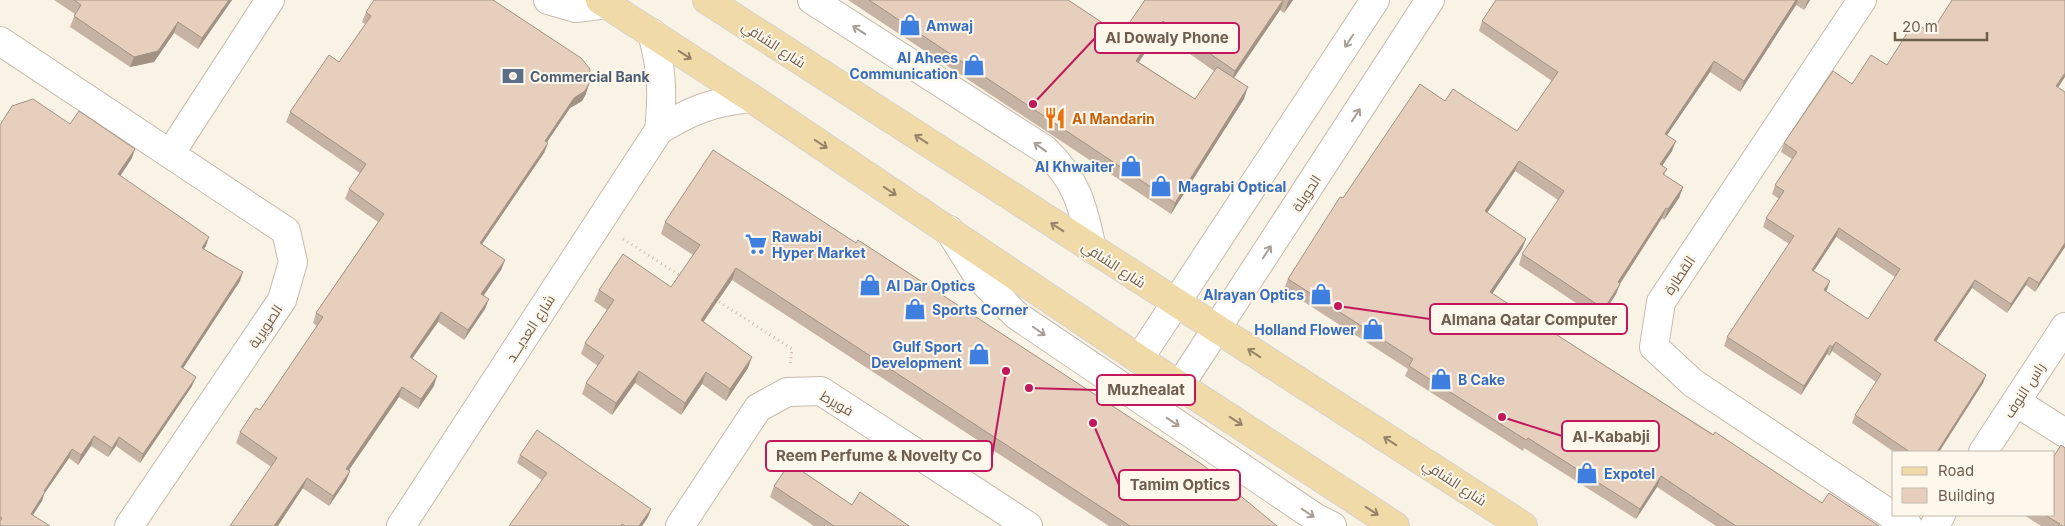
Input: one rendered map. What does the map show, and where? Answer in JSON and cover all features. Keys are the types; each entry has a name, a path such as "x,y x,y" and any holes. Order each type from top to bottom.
{"main road":[{"name":"شارع الشافي","path":"707,0 1523,526"},
{"path":"604,2 949,230 1139,359 1395,526"}],"street":[{"path":"170,154 270,0"},
{"path":"548,0 576,8 604,2"},
{"path":"812,0 1044,149 1064,170 1079,195 1092,249"},
{"path":"1139,359 1375,0"},
{"name":"الحويلة","path":"1180,385 1430,0"},
{"name":"القطارة","path":"1862,0 1661,302 1654,347 1693,384 1892,515"},
{"name":"شارع العديـــد","path":"401,526 659,130 663,98 661,73 652,33"},
{"name":"الصويرية","path":"3,51 170,154 286,231 294,262 282,300 129,526"},
{"name":"شارع العديـــد","path":"659,130 687,113 718,102 751,98"},
{"path":"949,230 978,276 1016,314 1316,518 1332,526"},
{"name":"راس النوف","path":"1984,451 2065,327"},
{"name":"فويرط","path":"680,526 758,408 787,392 821,391 1028,526"},
{"path":"2016,402 2065,433"},
{"name":"القطارة","path":"1893,516 1908,526"}],"path":[{"path":"599,223 687,281"},
{"path":"712,297 792,349 787,392"}],"building":[{"path":"74,0 229,0 202,38 178,22 158,51 134,57 74,16 81,5"},
{"path":"374,0 493,0 581,58 590,69 589,84 585,91 574,98 545,141 548,143 480,243 505,260 481,294 489,299 468,330 441,312 410,357 437,376 421,399 402,387 346,469 350,471 333,496 307,478 274,526 230,526 277,458 240,432 256,408 260,410 323,317 316,313 384,214 349,189 366,164 290,112 329,55 339,62 371,16 366,12"},
{"path":"869,0 1068,0 1121,35 1145,0 1283,0 1235,71 1163,21 1136,61 1195,99 1217,67 1248,87 1175,203"},
{"path":"1496,0 1796,0 1744,81 1714,61 1665,134 1676,141 1660,164 1667,169 1663,174 1683,187 1668,209 1666,208 1618,282 1620,284 1604,309 1522,254 1564,191 1519,161 1485,211 1526,239 1490,292 1713,435 1715,432 1822,503 1829,493 1879,526 1736,526 1661,476 1640,509 1409,366 1413,359 1288,279 1340,197 1343,198 1420,84 1445,101 1453,89 1517,131 1558,72 1482,21"},
{"path":"1952,0 2065,0 2065,73 2056,86 2065,92 2065,243 2039,283 2029,277 2011,304 1975,280 1934,340 1986,375 1938,451 1909,451 1855,415 1881,374 1836,342 1832,347 1830,345 1804,386 1727,337 1794,236 1766,218 1784,191 1775,185 1797,152 1784,143 1833,71 1852,84 1871,55 1887,65 1914,22 1931,33","holes":["1839,228 1900,269 1868,319 1824,290 1830,281 1812,270"]},
{"path":"33,99 70,124 79,111 135,149 118,174 209,237 202,248 243,272 181,367 196,377 143,454 119,437 112,448 94,436 81,455 72,449 31,514 50,526 0,526 2,518 0,517 0,125 12,106"},
{"path":"713,150 856,243 858,240 1203,465 1277,526 1130,526 736,268 701,320 752,357 730,389 706,372 685,403 639,371 616,403 586,383 604,356 585,343 614,300 599,290 623,254 671,287 700,245 665,222"},
{"path":"537,430 651,509 639,526 625,526 622,524 621,526 509,526 547,473 520,455"},
{"path":"2061,445 2065,448 2065,526 2058,526 2060,524 2047,516 2055,516 2055,454"},
{"path":"790,463 852,505 860,492 909,526 834,526 774,486"}],"place":[{"name":"Amwaj","path":"910,25"},
{"name":"Al Ahees Communication","path":"974,65"},
{"name":"Commercial Bank","path":"513,76"},
{"name":"Al Dowaly Phone","path":"1033,104"},
{"name":"Al Mandarin","path":"1055,118"},
{"name":"Al Khwaiter","path":"1131,166"},
{"name":"Magrabi Optical","path":"1161,186"},
{"name":"Rawabi Hyper Market","path":"756,244"},
{"name":"Al Dar Optics","path":"870,285"},
{"name":"Alrayan Optics","path":"1321,294"},
{"name":"Almana Qatar Computer","path":"1338,306"},
{"name":"Sports Corner","path":"915,309"},
{"name":"Holland Flower","path":"1373,329"},
{"name":"Gulf Sport Development","path":"979,354"},
{"name":"Reem Perfume & Novelty Co","path":"1006,371"},
{"name":"B Cake","path":"1441,379"},
{"name":"Muzhealat","path":"1029,388"},
{"name":"Al-Kababji","path":"1502,417"},
{"name":"Tamim Optics","path":"1093,423"},
{"name":"Expotel","path":"1587,473"}]}
